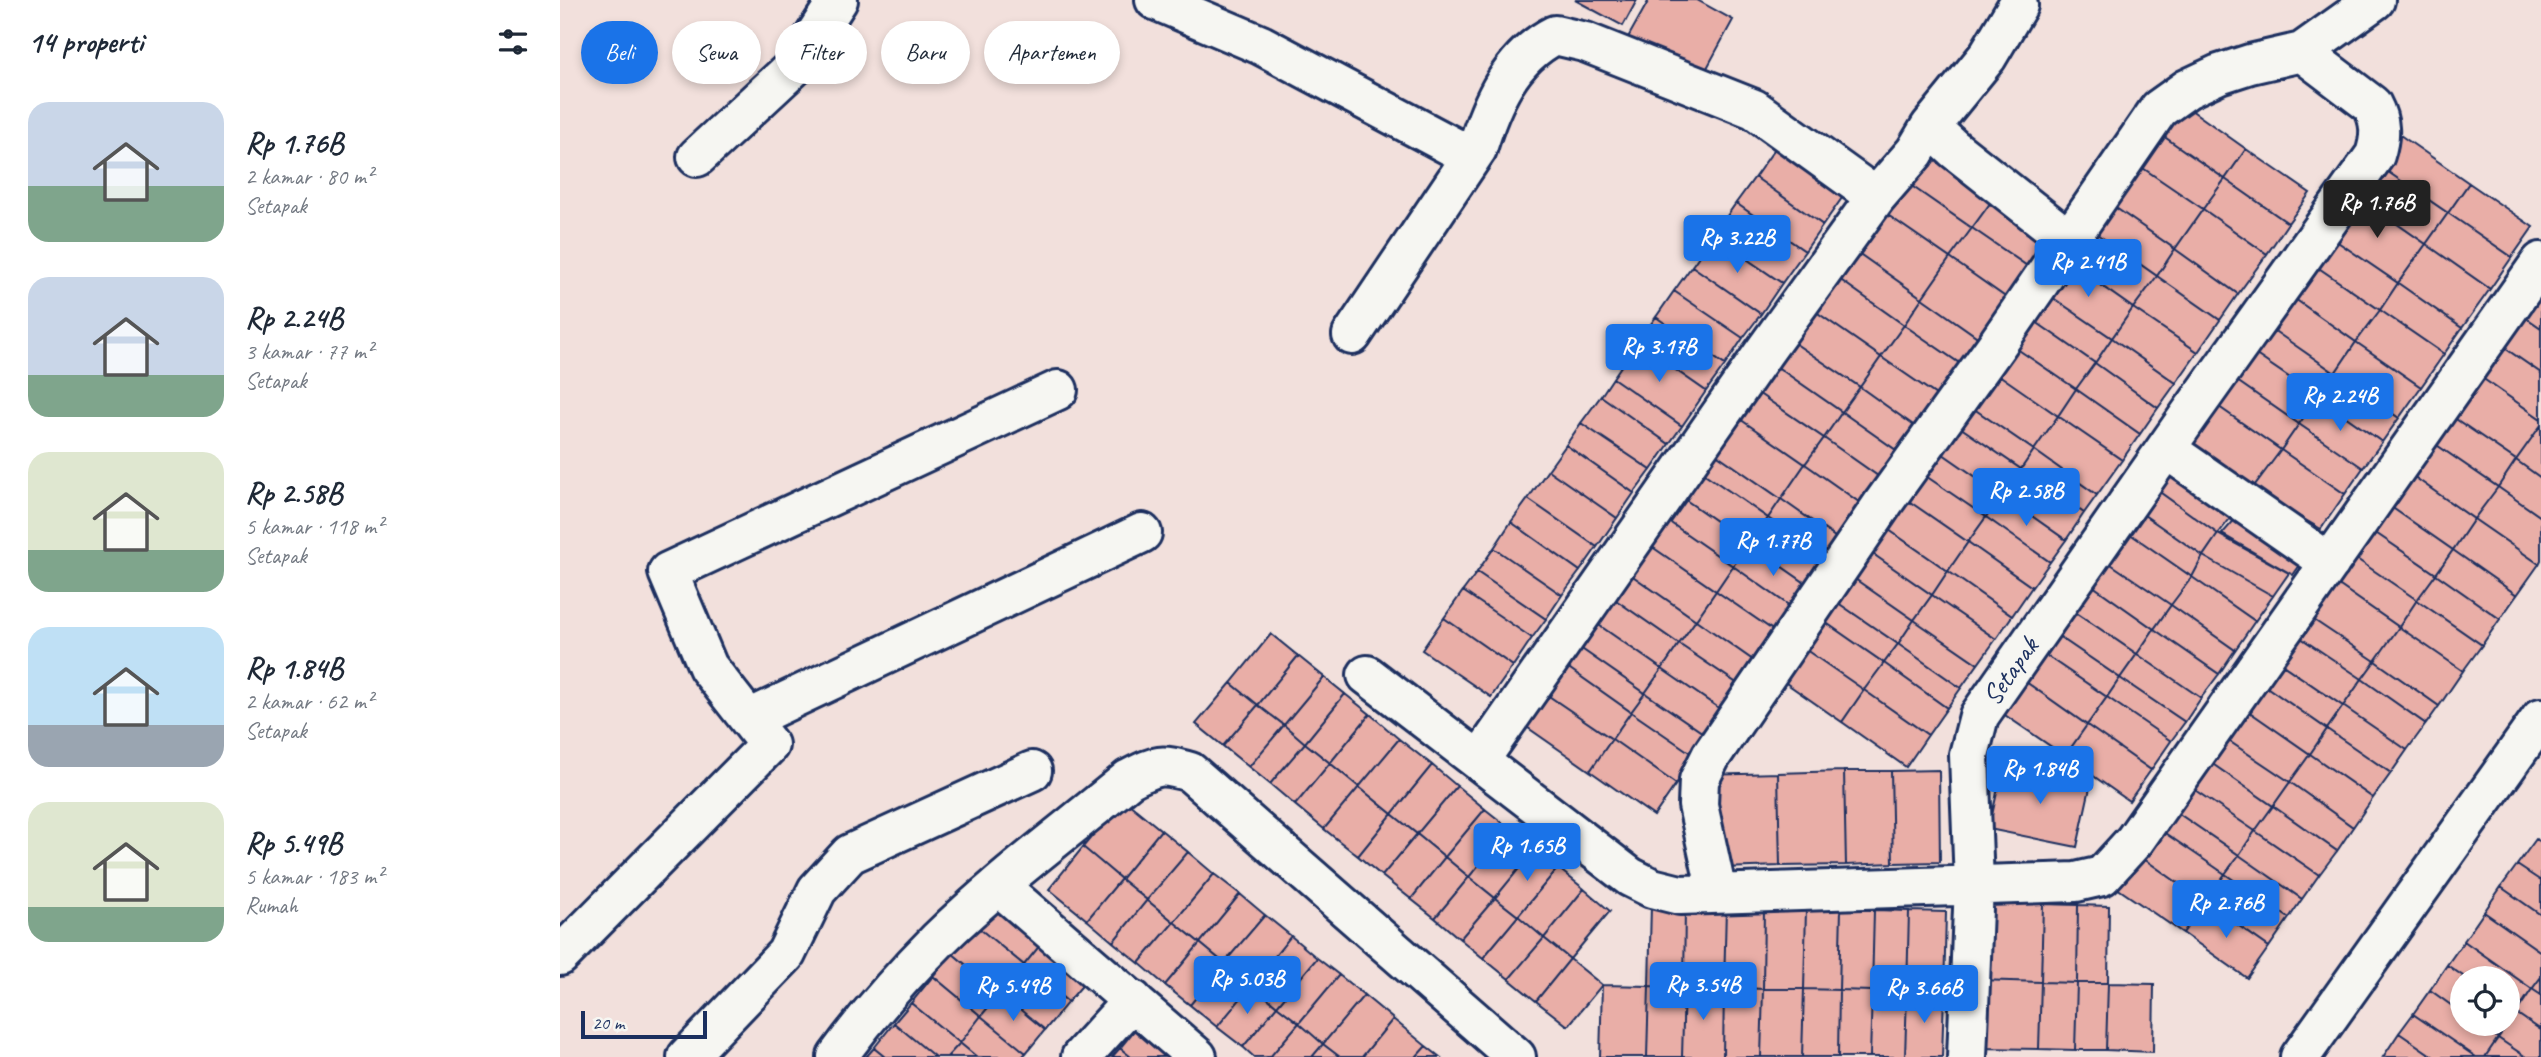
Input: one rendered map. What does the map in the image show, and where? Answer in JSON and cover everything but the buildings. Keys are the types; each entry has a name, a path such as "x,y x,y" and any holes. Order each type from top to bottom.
{"street":[{"path":"697,157 796,65 838,0"},
{"path":"1155,0 1261,45 1455,148 1477,149"},
{"path":"1717,894 1698,805 1699,780 1711,756 1840,566 2159,109 2187,89 2219,74 2302,52 2375,0"},
{"path":"1479,761 1763,352 1876,197 1915,152 1930,127 1987,57 2018,5"},
{"path":"1352,335 1477,149 1486,121 1505,80 1537,44 1555,34 1585,42 1754,109 1876,197"},
{"name":"Setapak","path":"1967,1057 1974,884 1969,755 1979,716 2375,155 2381,139 2378,116 2372,105 2302,52"},
{"path":"1930,127 2068,239"},
{"path":"1367,675 1630,877 1652,888 1680,895 2076,882 2102,876 2135,840 2541,262"},
{"path":"560,956 769,745 708,667 668,572 1058,390"},
{"path":"2166,449 2330,563"},
{"path":"749,719 1142,533"},
{"path":"2300,1057 2541,718"},
{"path":"837,1057 855,1032 937,940 1129,779 1151,768 1167,765 1190,772 1516,1057"},
{"path":"687,1057 786,954 817,890 850,854 1032,771"},
{"path":"999,887 1197,1057"},
{"path":"1081,1057 1133,1000"}]}
